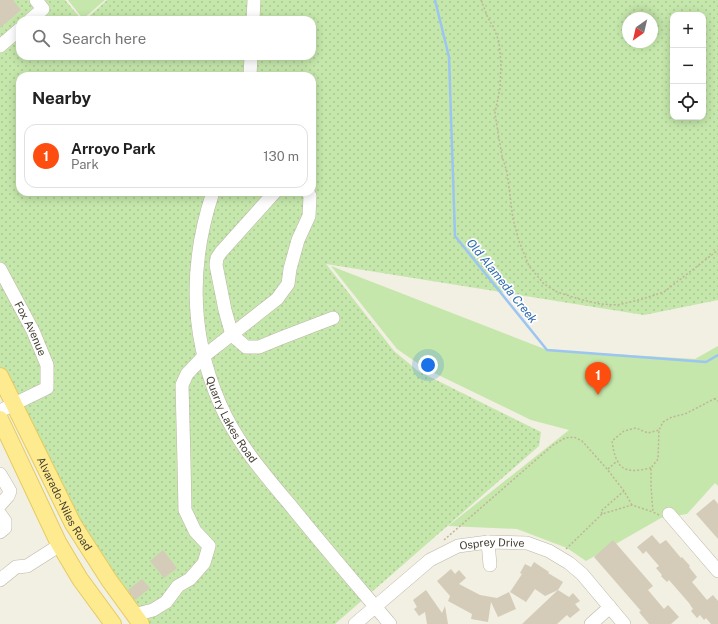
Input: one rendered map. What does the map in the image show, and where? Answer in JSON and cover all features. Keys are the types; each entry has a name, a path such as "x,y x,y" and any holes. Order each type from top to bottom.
{"main road":[{"name":"Alvarado-Niles Road","path":"0,376 7,407 73,524 109,580 137,619"},
{"name":"Alvarado-Niles Road","path":"0,419 60,545 80,579 112,624"}],"street":[{"path":"35,16 43,9 36,0"},
{"path":"253,16 254,0"},
{"path":"0,46 16,32"},
{"path":"250,72 251,60"},
{"name":"Quarry Lakes Road","path":"212,196 203,228 197,268 197,311 204,356 221,405 233,430 262,472 390,624"},
{"path":"271,196 217,258 216,265 225,310 232,335 246,347 259,347 333,318"},
{"path":"137,619 166,602 178,586 190,579 204,563 209,546 195,531 185,510 182,385 187,374 204,356 278,299 288,284 290,269 298,240 309,216 310,196"},
{"name":"Fox Avenue","path":"0,269 33,331 47,365 47,388 7,407"},
{"path":"0,474 10,491 8,496 0,505"},
{"path":"0,514 5,521 5,528 0,532"},
{"path":"665,515 718,571"},
{"path":"488,542 490,565"},
{"name":"Osprey Drive","path":"354,624 430,560 458,546 488,542 527,543 549,551 569,563 582,574 624,624"},
{"path":"0,580 16,567 27,566 60,545"},
{"path":"591,624 610,607"}],"path":[{"path":"481,0 499,42 501,64 500,88 496,113 502,156 507,172 513,219 519,241 529,266 544,284 557,292 578,299 600,304 618,304 642,299 664,292 718,250"},
{"path":"652,512 651,468 658,459 659,430 663,422 718,398"},
{"path":"714,399 718,401"},
{"path":"651,468 634,471 624,469 617,461 612,441 624,431 636,428 648,433 659,430"},
{"path":"441,543 553,445 565,438 574,437 582,441 607,469 624,491 632,505"},
{"path":"607,469 617,461"},
{"path":"602,514 601,511 624,491"},
{"path":"560,558 567,548 602,514 632,505 665,515"}],"green space":[{"path":"0,0 65,0 79,16 16,16 16,60 316,60 316,16 89,16 107,0 718,0 718,300 644,315 326,264 394,351 418,371 541,432 539,446 335,624 148,624 78,519 0,367"},
{"path":"68,0 105,0 86,16 81,16"},
{"path":"331,266 547,350 695,359 718,346 718,486 715,483 687,514 661,518 586,561 567,548 517,529 448,526 569,430 531,420 426,369 397,349"}],"building":[{"path":"0,0 13,0 21,10 0,28"},
{"path":"714,499 718,504 718,539 696,514"},
{"path":"652,535 660,544 666,540 690,566 689,567 697,577 692,582 707,600 713,595 718,601 718,624 711,624 706,618 704,620 700,615 697,618 691,611 693,609 689,603 669,580 667,582 661,576 662,575 656,568 659,566 646,551 643,554 637,547"},
{"path":"613,540 653,586 648,590 664,609 668,605 679,617 671,624 649,624 639,612 641,611 594,557"},
{"path":"163,550 177,568 164,578 150,561"},
{"path":"534,562 563,582 558,590 545,596 535,589 526,602 510,592 522,574 520,573 525,564 531,567"},
{"path":"451,569 455,574 459,570 466,578 459,584 480,595 497,598 509,592 516,609 498,617 491,602 488,622 471,619 472,614 448,601 450,596 437,581"},
{"path":"142,579 150,588 135,600 128,590"},
{"path":"426,590 442,613 445,606 448,624 427,624 425,612 419,616 414,609 417,607 413,600"},
{"path":"558,590 569,597 573,593 580,601 575,604 580,610 570,618 567,615 557,624 522,624"}],"waterway":[{"name":"Old Alameda Creek","path":"435,0 449,57 455,236 547,350 706,362 718,355"}],"place":[{"name":"Arroyo Park","path":"598,395"}]}
